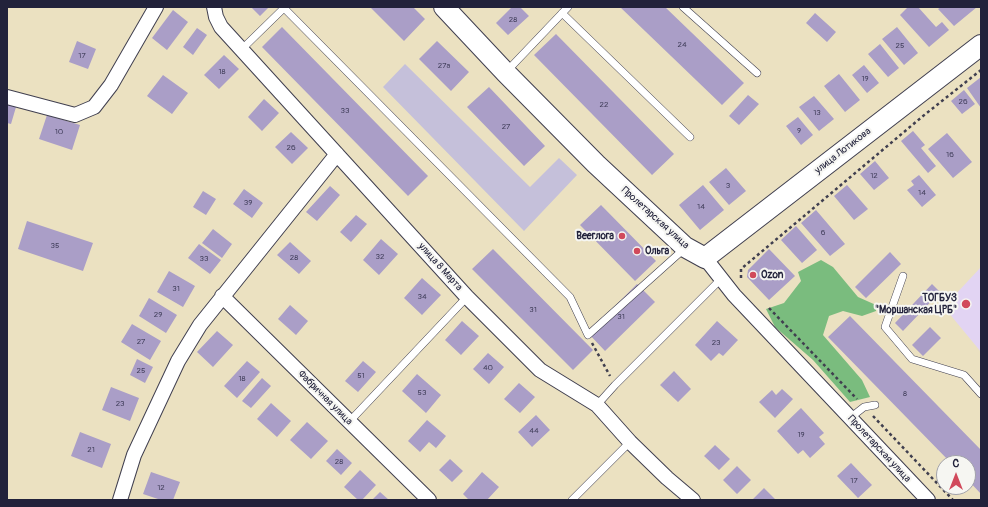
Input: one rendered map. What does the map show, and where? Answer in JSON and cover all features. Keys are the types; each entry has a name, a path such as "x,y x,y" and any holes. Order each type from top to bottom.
{"street":[{"path":"7,97 76,115 94,107 111,85 156,7"},
{"name":"улица 8 Марта","path":"214,7 216,18 221,27 467,297 540,370 597,405 630,442 667,478 693,500"},
{"name":"Пролетарская улица","path":"444,7 505,72 596,164 685,247 705,258 720,280 928,500"},
{"name":"улица Лотикова","path":"705,258 981,45"},
{"path":"120,500 134,455 178,361 200,325 338,154"},
{"name":"Фабричная улица","path":"222,296 428,500"}],"lane":[{"path":"683,7 757,73"},
{"path":"242,49 284,8 570,297 588,335 685,247"},
{"path":"505,72 565,10 690,137"},
{"path":"903,276 885,327 912,359 964,375 981,394"},
{"path":"597,405 720,280"},
{"path":"349,422 467,297"},
{"path":"850,418 864,407 875,405"},
{"path":"572,500 630,442"}],"path":[{"path":"742,280 740,277 741,269 922,116 981,70"},
{"path":"764,303 953,500"},
{"path":"588,335 615,385"}],"shaded area":[{"path":"405,64 530,187 559,158 577,175 524,231 383,87"},
{"name":"ТОГБУЗ \"Моршанская ЦРБ\"","path":"981,267 981,352 948,312 954,296"}],"green space":[{"path":"821,260 833,267 858,297 876,305 876,311 862,316 843,311 829,316 823,335 862,380 870,397 850,402 813,360 775,327 766,309 784,303 801,281 798,272"}],"building":[{"path":"251,7 269,7 260,16"},
{"path":"370,7 413,7 425,19 404,41"},
{"path":"512,7 520,7 529,16 508,35 496,23"},
{"path":"620,7 665,7 744,83 722,105"},
{"path":"908,7 918,7 936,27 942,22 949,30 929,47 900,15"},
{"path":"941,7 977,7 954,26 938,9"},
{"path":"173,10 188,22 167,50 152,38"},
{"path":"815,13 836,32 827,42 806,23"},
{"path":"282,27 428,176 408,196 262,47"},
{"path":"897,27 918,53 904,65 882,39"},
{"path":"197,28 207,35 193,55 183,47"},
{"path":"556,34 674,154 652,175 534,55"},
{"path":"77,41 96,49 88,69 69,62"},
{"path":"437,41 469,72 451,91 419,59"},
{"path":"880,44 899,68 888,77 868,54"},
{"path":"224,55 239,69 219,89 204,75"},
{"path":"864,65 879,83 867,93 852,75"},
{"path":"839,74 860,100 845,112 824,86"},
{"path":"163,75 188,93 172,114 147,96"},
{"path":"981,77 981,108 967,88"},
{"path":"489,87 545,146 524,166 467,107"},
{"path":"964,90 975,104 962,114 951,101"},
{"path":"748,95 759,104 739,125 729,116"},
{"path":"814,96 834,119 819,131 799,107"},
{"path":"264,99 279,113 262,131 248,117"},
{"path":"7,104 16,107 11,124 7,123"},
{"path":"47,115 80,125 72,150 39,139"},
{"path":"798,117 813,135 801,145 786,126"},
{"path":"913,131 925,145 921,148 936,166 928,173 901,141"},
{"path":"291,132 308,148 292,164 275,147"},
{"path":"947,133 972,162 953,178 928,149"},
{"path":"875,161 889,178 874,190 860,174"},
{"path":"726,168 746,191 729,205 709,182"},
{"path":"919,175 936,195 922,207 907,190 914,185 911,181"},
{"path":"703,185 724,210 700,230 679,205"},
{"path":"847,185 868,209 854,220 834,196"},
{"path":"330,186 340,195 317,221 306,212"},
{"path":"244,189 263,203 252,218 233,204"},
{"path":"203,191 216,199 206,215 193,207"},
{"path":"601,205 656,261 635,281 580,225"},
{"path":"816,210 845,244 830,256 801,223"},
{"path":"356,215 367,224 351,242 340,232"},
{"path":"27,221 93,243 83,271 18,249"},
{"path":"796,226 817,250 802,263 781,240"},
{"path":"213,229 232,244 222,258 202,243"},
{"path":"381,239 398,254 379,275 363,260"},
{"path":"290,242 311,261 299,274 277,255"},
{"path":"199,244 221,260 210,274 188,258"},
{"path":"493,249 593,350 573,370 472,269"},
{"path":"769,249 795,276 769,300 747,277 748,270"},
{"path":"890,252 901,264 866,298 855,287"},
{"path":"169,271 195,286 183,307 157,292"},
{"path":"422,278 441,295 422,315 404,298"},
{"path":"637,284 655,302 605,351 588,333"},
{"path":"932,284 940,292 903,331 895,323"},
{"path":"149,298 177,315 166,333 139,316"},
{"path":"290,305 308,321 296,335 278,319"},
{"path":"850,316 981,450 981,494 976,489 976,455 943,455 828,337"},
{"path":"462,321 479,336 461,355 445,340"},
{"path":"717,321 738,340 723,356 719,353 711,361 695,345"},
{"path":"132,324 161,341 150,360 121,342"},
{"path":"930,327 941,338 923,356 912,345"},
{"path":"217,331 233,345 213,367 197,352"},
{"path":"488,353 504,367 489,384 473,369"},
{"path":"137,359 153,367 145,383 130,375"},
{"path":"247,361 260,372 237,398 224,386"},
{"path":"363,361 376,372 358,392 345,381"},
{"path":"674,371 691,389 678,402 660,385"},
{"path":"417,374 441,395 426,413 402,391"},
{"path":"262,378 271,386 251,408 242,401"},
{"path":"519,383 535,397 520,413 504,399"},
{"path":"111,387 139,398 130,421 102,410"},
{"path":"782,389 793,399 775,418 759,402 772,390 776,395"},
{"path":"271,403 291,421 277,437 257,419"},
{"path":"801,408 824,433 819,437 825,444 810,458 803,450 798,454 777,431"},
{"path":"536,415 550,430 532,447 518,432"},
{"path":"427,420 446,436 436,448 429,442 420,452 408,441"},
{"path":"307,422 328,441 311,459 290,440"},
{"path":"80,432 111,444 102,468 71,456"},
{"path":"715,445 730,459 719,470 704,456"},
{"path":"337,449 352,463 341,475 326,461"},
{"path":"450,459 463,471 452,482 439,470"},
{"path":"851,463 872,485 858,498 837,476"},
{"path":"737,466 751,480 737,494 723,480"},
{"path":"360,470 376,485 362,500 358,500 344,487"},
{"path":"151,472 180,482 173,500 161,500 143,494"},
{"path":"482,472 499,487 487,500 469,500 463,494"},
{"path":"764,488 776,500 752,500"},
{"path":"380,492 389,500 372,500"}],"place":[{"name":"Beerлога","path":"622,236"},
{"name":"Ольга","path":"637,251"},
{"name":"Ozon","path":"753,275"},
{"name":"ТОГБУЗ \"Моршанская ЦРБ\"","path":"966,304"}]}
